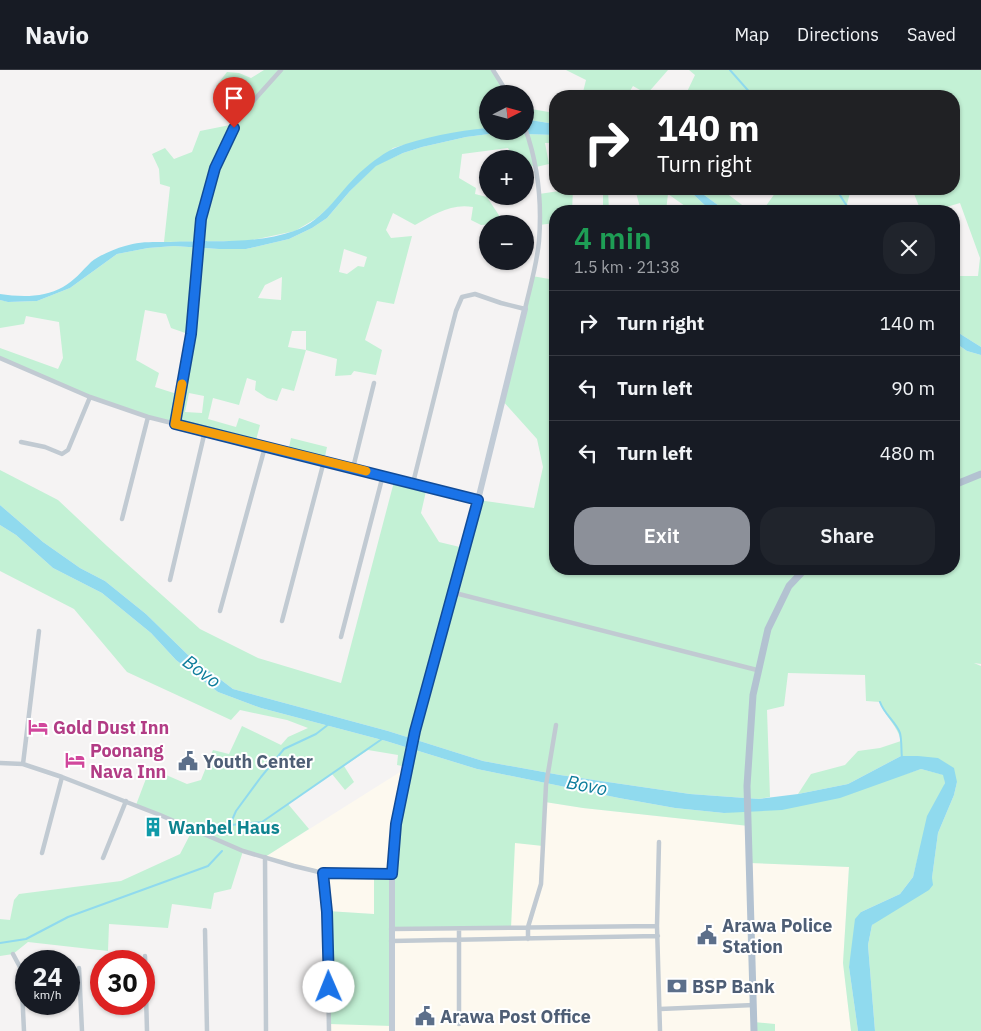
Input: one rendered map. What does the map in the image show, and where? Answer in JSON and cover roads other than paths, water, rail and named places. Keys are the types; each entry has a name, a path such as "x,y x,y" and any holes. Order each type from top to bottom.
{"main road":[{"path":"960,483 981,474"},
{"path":"754,1031 747,786 753,695 757,670 768,629 789,586 800,575"}],"street":[{"path":"175,424 191,334 201,219 209,185 228,138 239,117 281,70"},
{"path":"493,70 502,85"},
{"path":"392,1031 392,874 396,824 415,731 451,592 478,500 525,309 539,242 538,185 529,140"},
{"path":"413,483 456,311 462,298 475,294 525,309"},
{"path":"0,358 90,397 148,417 478,500"},
{"path":"353,468 374,383"},
{"path":"21,442 62,454 68,450 90,397"},
{"path":"122,519 148,417"},
{"path":"170,580 205,431"},
{"path":"220,611 265,447"},
{"path":"282,621 324,461"},
{"path":"341,637 382,475"},
{"path":"451,592 757,670"},
{"path":"23,764 39,631"},
{"path":"528,938 528,927 541,884 546,785 556,725"},
{"path":"0,763 23,764 62,777 126,801 243,851 323,873 392,874"},
{"path":"42,853 62,777"},
{"path":"103,858 126,801"},
{"path":"659,842 657,926 660,1031"},
{"path":"265,857 266,1031"},
{"path":"323,873 327,912 329,1031"},
{"path":"391,929 657,926"},
{"path":"458,928 459,1024"},
{"path":"205,930 206,1031"},
{"path":"391,941 658,936"},
{"path":"13,954 21,969 24,1031"},
{"path":"80,968 82,1031"},
{"path":"660,1009 754,1006"},
{"path":"147,1015 148,1031"}],"water":[{"path":"534,121 549,123 549,135 534,134"},
{"path":"479,129 479,135 422,147 403,153 376,166 350,191 327,218 289,239 246,249 174,246 148,248 117,254 70,288 37,301 8,302 0,300 0,294 32,296 56,291 71,282 91,262 130,244 248,240 294,231 305,226 324,212 355,177 379,157 406,144"},
{"path":"694,195 704,195 718,205 705,205"},
{"path":"960,334 981,347 981,355 967,351 960,346"},
{"name":"Bovo","path":"0,505 43,542 80,568 105,581 146,614 188,655 233,689 388,731 483,761 560,775 690,794 759,799 798,794 848,784 901,756 938,758 954,768 957,782 954,795 938,833 932,878 933,885 929,890 872,925 868,945 875,1031 858,1031 849,967 855,919 861,912 900,894 913,877 927,816 945,783 943,775 921,769 840,798 782,810 724,813 675,808 477,769 386,741 261,708 218,692 176,660 151,633 102,593 53,568 16,535 0,525"}],"waterway":[{"path":"730,70 748,90"},
{"path":"840,195 846,205"},
{"path":"880,702 900,733 902,758"},
{"path":"229,827 236,811 284,749 316,734 329,724"},
{"path":"231,825 262,822 382,739"},
{"path":"0,943 26,939 68,917 208,866 222,851"}],"place":[{"name":"Gold Dust Inn","path":"38,727"},
{"name":"Poonang Nava Inn","path":"75,760"},
{"name":"Youth Center","path":"188,761"},
{"name":"Wanbel Haus","path":"153,827"},
{"name":"Arawa Police Station","path":"707,935"},
{"name":"BSP Bank","path":"677,986"},
{"name":"Arawa Post Office","path":"425,1016"}]}
